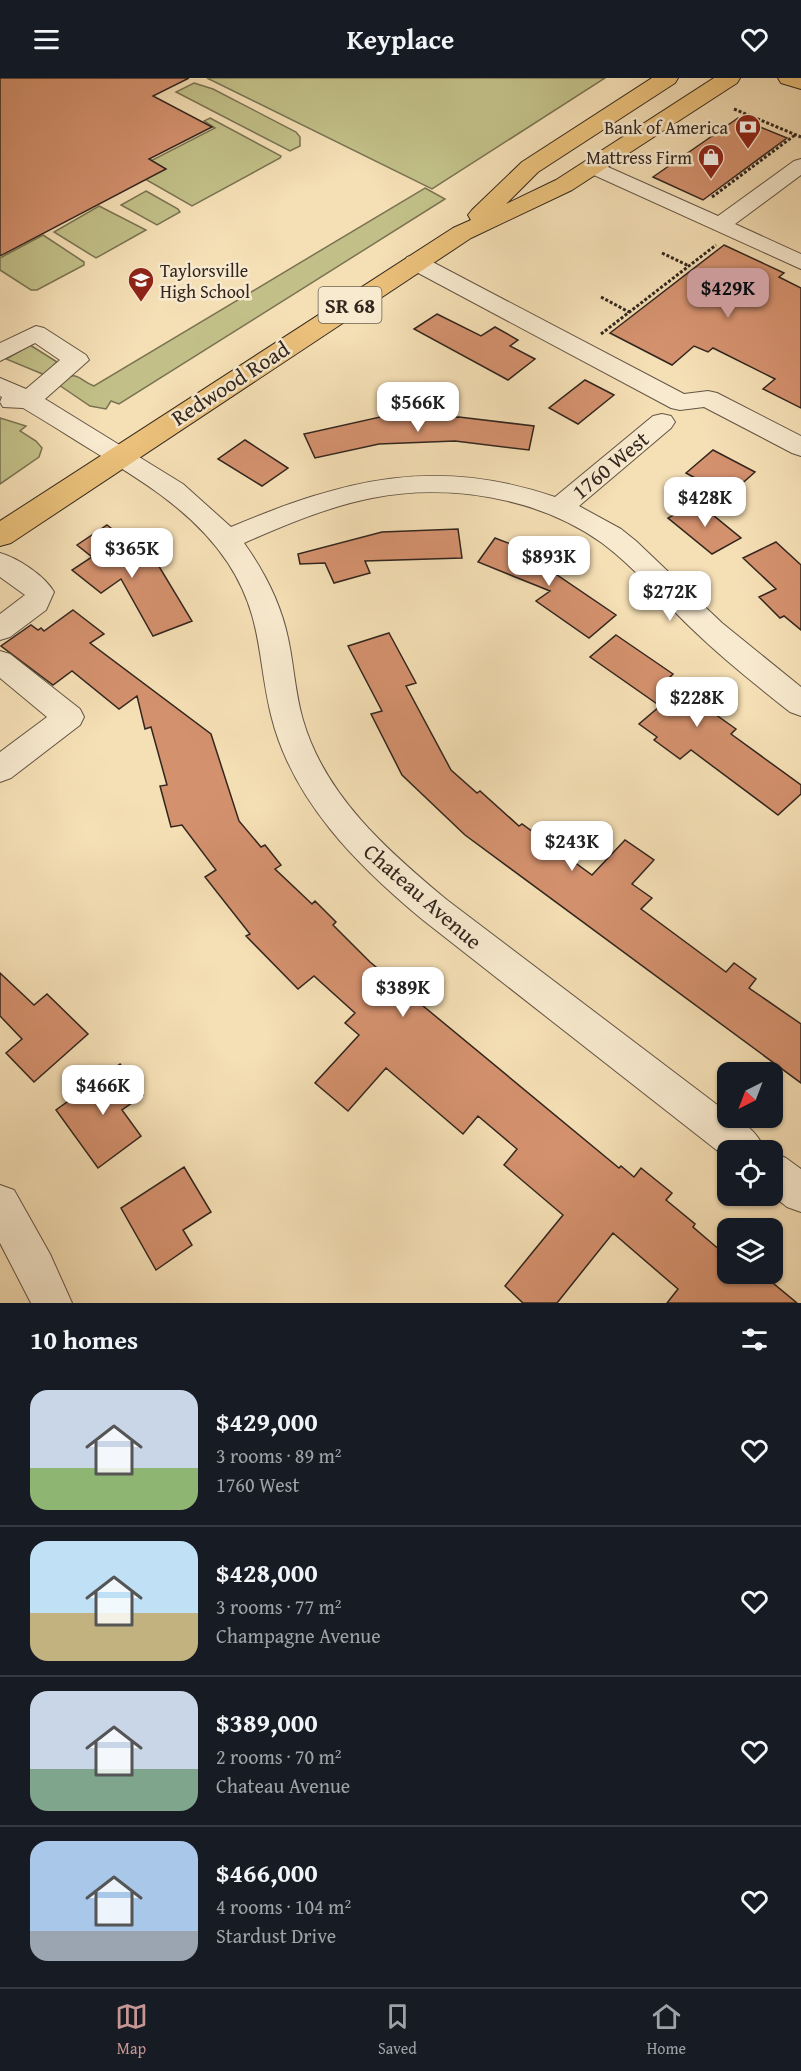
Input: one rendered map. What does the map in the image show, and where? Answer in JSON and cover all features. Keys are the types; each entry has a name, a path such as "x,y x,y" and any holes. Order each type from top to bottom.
{"main road":[{"name":"Redwood Road","path":"462,233 530,167 667,78"},
{"name":"Redwood Road","path":"0,535 415,262 462,233 564,185 729,78"},
{"path":"789,78 801,83"}],"street":[{"path":"722,232 801,165"},
{"path":"591,167 722,232 801,262"},
{"path":"415,262 680,402 708,399 801,447"},
{"path":"0,353 36,333 77,360 29,400 0,402"},
{"name":"Chateau Avenue","path":"0,386 29,400 120,456 184,500 226,540 238,555 265,608 274,637 283,701 300,753 339,816 363,846 393,876 435,910 733,1140"},
{"name":"1760 West","path":"559,508 662,422"},
{"path":"226,540 317,504 373,488 447,483 504,492 559,508 609,535 727,644 801,704"},
{"path":"0,563 40,592 36,603 0,629"},
{"path":"0,662 69,717 0,769"},
{"path":"783,1179 801,1193"},
{"path":"0,1204 36,1268 52,1303"}],"path":[{"path":"734,109 801,137"},
{"path":"708,200 795,135"},
{"path":"608,342 598,337 689,266 722,232"},
{"path":"662,253 689,266"},
{"path":"602,297 629,312"}],"shaded area":[{"path":"207,78 605,78 432,189"},
{"path":"194,83 213,89 296,132 300,137 300,146 290,151 176,92"},
{"path":"210,118 281,156 280,158 192,206 131,171 215,128 204,121"},
{"path":"425,188 445,199 119,404 111,401 106,409 90,406 59,385 70,377 77,376 94,386"},
{"path":"146,191 180,212 157,225 121,205"},
{"path":"99,206 146,230 96,258 54,232"},
{"path":"43,235 84,262 84,265 37,290 31,290 0,270 0,258"},
{"path":"30,345 57,362 45,375 6,359"},
{"path":"0,418 26,426 20,431 36,441 42,448 39,457 0,484"}],"building":[{"path":"0,78 189,78 153,96 212,127 149,159 166,169 0,256"},
{"path":"738,118 787,138 703,200 653,177"},
{"path":"724,245 784,273 779,277 801,288 801,408 763,389 775,379 713,348 708,352 694,346 672,365 610,333"},
{"path":"437,314 481,336 495,327 518,340 510,346 535,359 508,380 414,329"},
{"path":"585,380 614,395 578,424 549,408"},
{"path":"422,412 423,418 459,417 534,426 529,450 455,441 379,444 315,458 304,434 385,416 385,413"},
{"path":"245,440 288,468 262,486 218,459"},
{"path":"713,450 755,472 728,496 686,473"},
{"path":"697,502 741,538 712,554 668,518"},
{"path":"107,525 157,563 192,621 153,636 121,579 101,593 72,570 92,557 77,545"},
{"path":"458,529 462,558 365,561 370,573 334,583 325,563 300,564 298,554 382,532"},
{"path":"495,538 552,560 547,568 616,615 589,638 536,601 550,591 478,562"},
{"path":"776,542 801,565 801,630 784,616 780,618 759,597 776,589 743,558"},
{"path":"73,610 104,634 90,643 211,734 239,821 261,847 265,845 281,865 275,869 312,904 315,901 336,922 333,925 370,962 619,1168 621,1166 634,1177 641,1168 672,1193 666,1200 695,1224 693,1227 717,1248 717,1284 774,1284 797,1303 667,1303 678,1289 613,1233 557,1303 523,1303 505,1286 563,1215 504,1165 517,1149 478,1116 463,1134 386,1068 348,1111 315,1083 359,1035 345,1023 355,1013 314,976 298,989 246,936 250,934 205,877 216,870 182,825 171,827 160,786 167,785 151,727 145,729 137,696 119,709 72,671 53,685 1,646 31,625 44,631"},
{"path":"389,633 416,683 406,686 451,770 477,793 480,791 519,826 522,824 592,875 625,840 654,860 632,884 652,898 641,909 726,972 734,963 756,979 749,988 801,1024 801,1083 783,1070 783,1062 773,1062 465,835 402,775 371,714 382,711 348,646"},
{"path":"616,635 673,674 667,680 736,729 731,734 801,785 801,794 778,815 691,750 680,759 654,740 657,737 639,724 660,706 590,657"},
{"path":"0,973 34,1005 47,994 88,1034 34,1082 6,1053 22,1039 0,1016"},
{"path":"120,1064 143,1095 122,1110 141,1136 98,1168 56,1110"},
{"path":"184,1167 211,1212 183,1230 192,1245 156,1270 121,1208"}],"place":[{"name":"Bank of America","path":"748,150"},
{"name":"Mattress Firm","path":"711,180"},
{"name":"Taylorsville High School","path":"141,303"}]}
